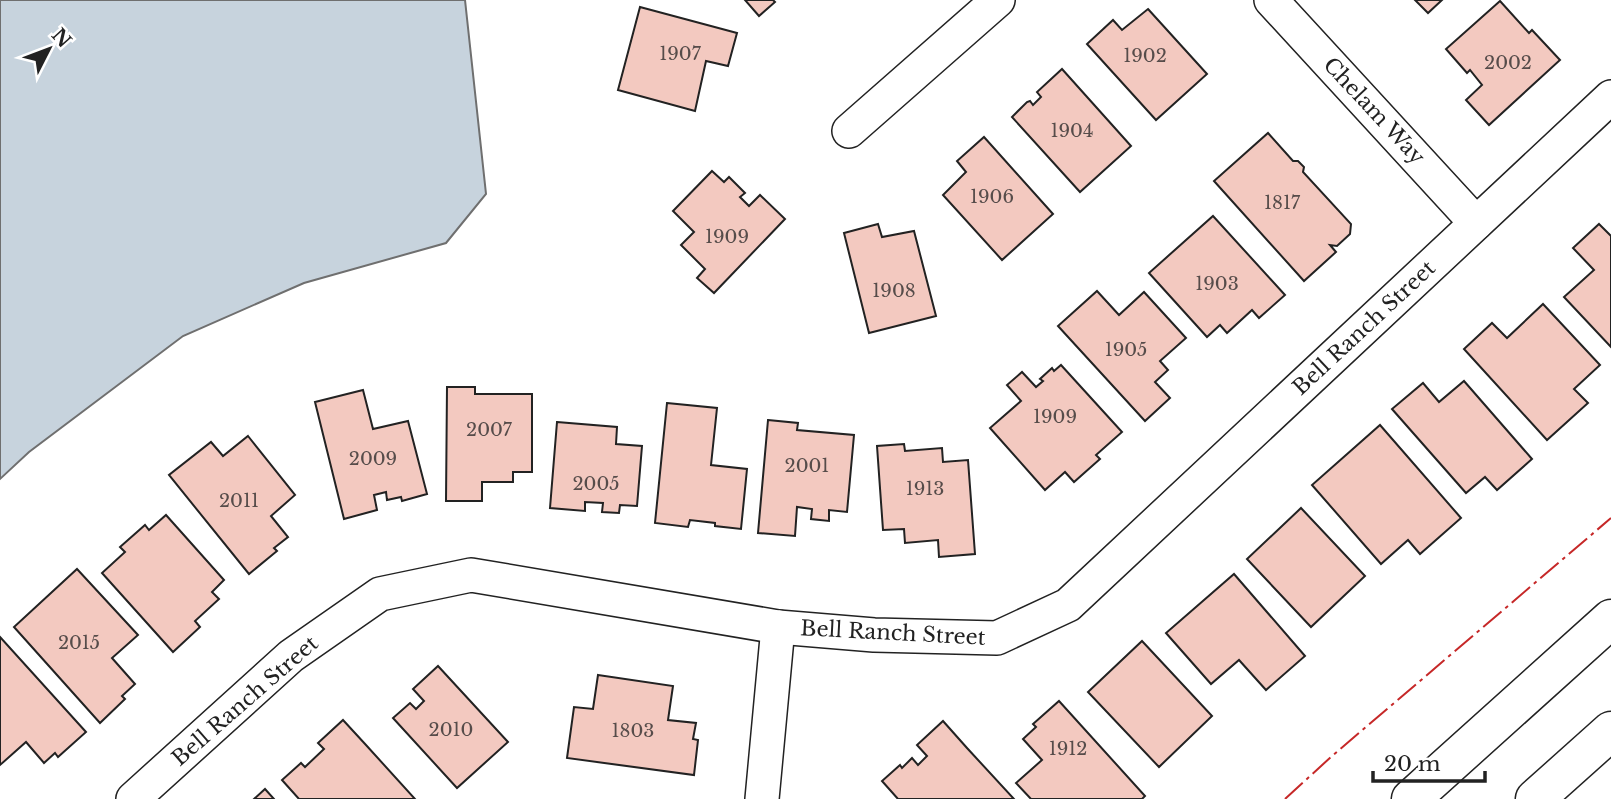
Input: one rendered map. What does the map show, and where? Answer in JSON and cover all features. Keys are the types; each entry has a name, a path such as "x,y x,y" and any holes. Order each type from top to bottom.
{"main road":[{"path":"1411,799 1611,619"},
{"path":"1535,799 1611,731"}],"street":[{"path":"849,131 998,0"},
{"name":"Chelam Way","path":"1271,0 1476,223"},
{"name":"Bell Ranch Street","path":"133,799 291,656 380,594 471,575 778,627 874,635 997,638 1069,605 1611,97"},
{"path":"762,799 778,627"}],"shaded area":[{"path":"0,0 465,0 486,194 446,243 304,283 183,336 29,452 0,479"}],"building":[{"path":"745,0 773,0 775,2 759,16"},
{"path":"1415,0 1442,0 1428,13"},
{"path":"1500,1 1529,33 1532,30 1560,60 1489,125 1466,100 1482,85 1470,70 1467,73 1446,49"},
{"path":"640,7 737,33 728,66 706,61 695,111 618,90"},
{"path":"1148,9 1207,74 1156,120 1087,44 1113,20 1122,30"},
{"path":"1062,69 1131,146 1080,192 1012,117 1027,102 1030,101 1033,105 1041,97 1037,92"},
{"path":"1268,133 1293,161 1298,161 1304,167 1303,172 1351,224 1350,234 1337,246 1330,245 1336,252 1304,281 1214,181"},
{"path":"984,137 1053,214 1002,260 943,195 966,172 957,161"},
{"path":"712,171 724,182 729,177 745,193 740,197 749,206 760,195 785,219 714,293 697,278 705,269 681,245 694,232 673,211"},
{"path":"1213,216 1285,295 1259,318 1252,310 1227,333 1220,325 1207,337 1149,273"},
{"path":"878,224 882,237 914,231 936,316 869,333 844,233"},
{"path":"1599,224 1611,236 1611,347 1564,297 1594,270 1573,248"},
{"path":"1097,291 1119,315 1144,292 1186,338 1160,361 1168,370 1155,382 1170,398 1145,421 1058,326"},
{"path":"1543,304 1600,365 1574,389 1588,403 1547,440 1464,349 1492,323 1507,338"},
{"path":"1061,365 1122,432 1096,455 1100,459 1074,482 1065,472 1045,490 990,428 1021,401 1007,385 1022,372 1036,387 1052,368 1054,371"},
{"path":"1464,381 1532,459 1497,490 1485,477 1466,493 1392,409 1423,383 1439,402"},
{"path":"447,387 475,387 475,394 532,394 532,472 513,472 513,482 482,482 482,501 446,501"},
{"path":"363,390 373,429 408,421 427,494 402,501 401,497 387,500 386,492 374,495 377,510 344,519 315,402"},
{"path":"667,403 717,408 711,465 747,469 741,529 690,520 688,527 655,523"},
{"path":"768,420 798,423 797,430 854,435 847,512 829,510 829,521 811,519 812,509 797,507 795,536 758,533"},
{"path":"557,422 617,427 616,444 642,446 637,506 620,505 619,513 602,512 603,503 585,502 585,511 550,508"},
{"path":"1380,425 1461,518 1420,554 1408,540 1381,564 1312,485"},
{"path":"248,436 295,495 271,516 288,537 274,548 277,551 249,574 169,475 211,442 223,456"},
{"path":"904,444 905,451 942,448 943,462 968,460 975,554 939,557 938,540 905,543 904,529 883,530 877,446"},
{"path":"1301,508 1365,576 1311,627 1247,559"},
{"path":"166,515 224,580 212,592 219,599 195,621 200,627 173,652 102,573 125,552 120,547 145,525 149,530"},
{"path":"77,569 138,635 112,658 135,684 122,696 125,699 100,723 14,627"},
{"path":"1234,574 1305,656 1266,690 1239,660 1211,684 1166,633"},
{"path":"0,637 86,732 58,757 55,753 44,763 26,742 0,765"},
{"path":"1142,641 1212,716 1159,767 1088,692"},
{"path":"438,666 508,742 457,788 393,718 410,703 416,709 424,701 413,689"},
{"path":"598,675 673,686 668,720 696,723 693,739 698,740 694,775 567,758 574,707 593,709"},
{"path":"1059,701 1145,796 1142,799 1031,799 1016,783 1042,760 1023,739 1036,727 1033,724"},
{"path":"343,720 415,799 299,799 282,780 301,763 305,767 324,749 318,743"},
{"path":"943,721 1014,799 898,799 882,781 912,758 918,765 927,756 917,745"},
{"path":"265,789 274,799 254,799"}],"power":[{"path":"1285,799 1611,518"}]}
